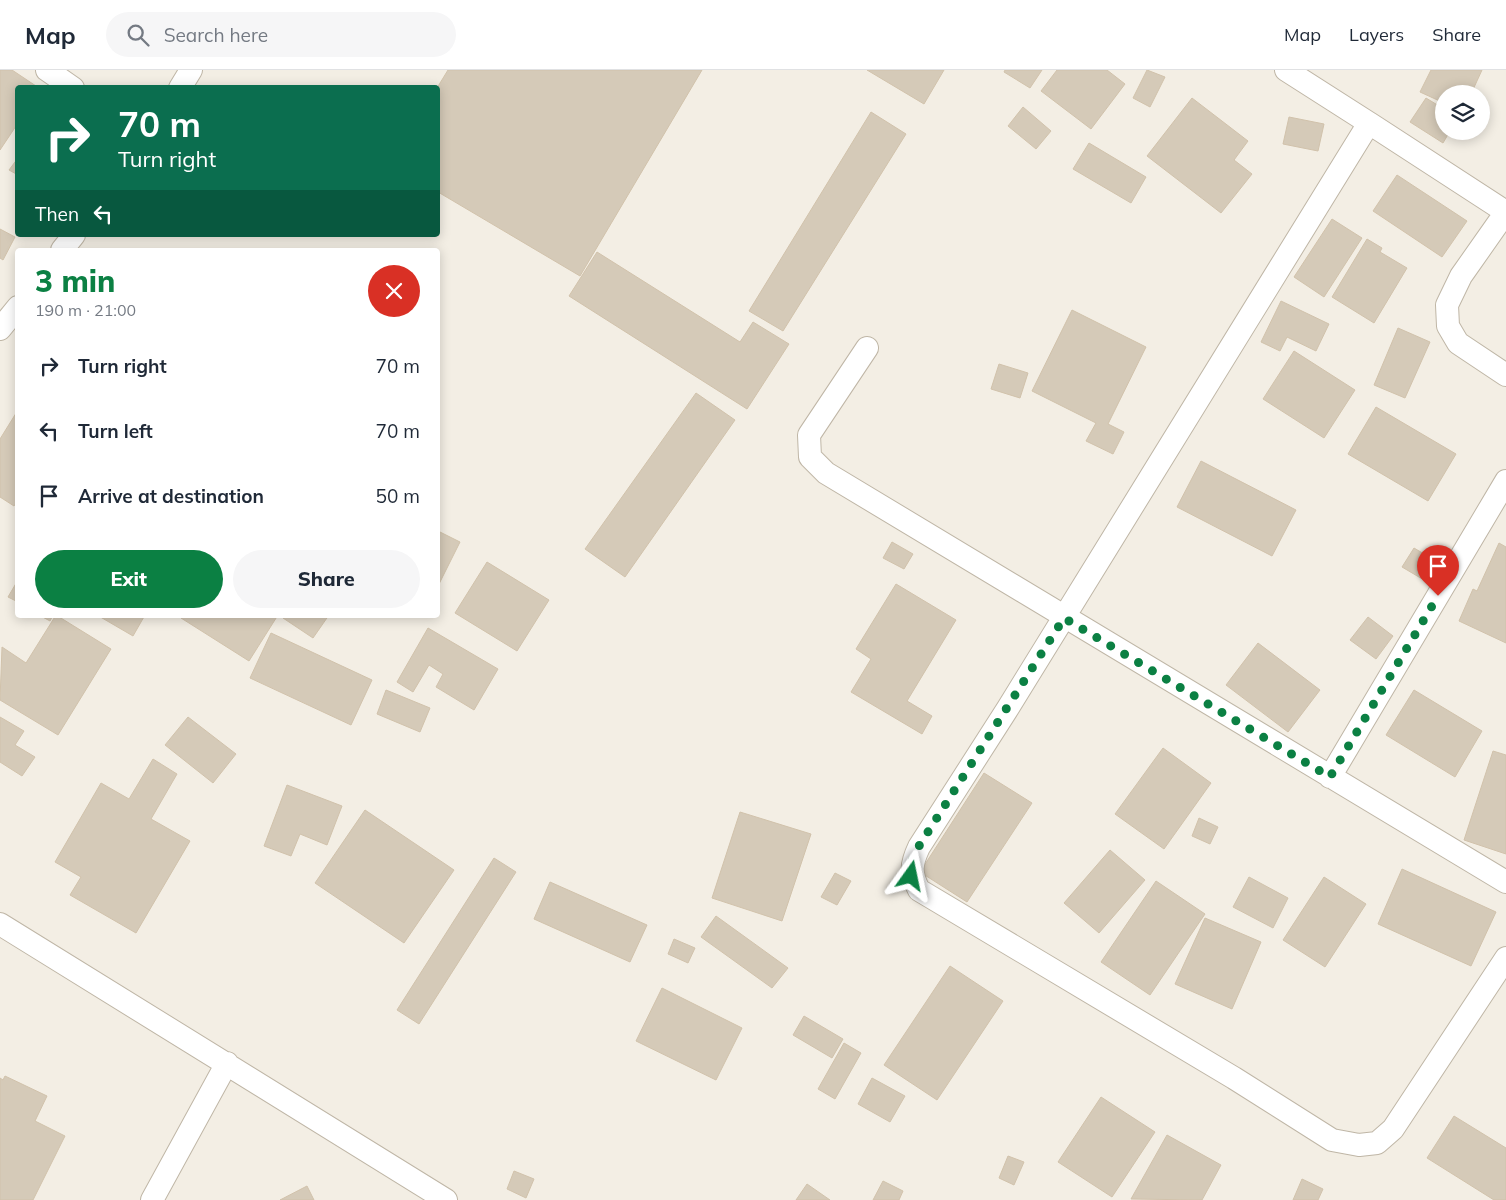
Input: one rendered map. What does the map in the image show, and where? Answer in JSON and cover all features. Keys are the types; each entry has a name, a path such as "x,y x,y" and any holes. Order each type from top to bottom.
{"street":[{"path":"47,70 69,85"},
{"path":"182,85 191,70"},
{"path":"1286,70 1506,212 1461,276 1447,305 1448,326 1458,343 1506,375"},
{"path":"1369,123 1064,618 919,846 911,863 911,876 919,890 1234,1078 1332,1140 1359,1145 1377,1143 1393,1129 1506,958"},
{"path":"64,248 72,237"},
{"path":"0,329 15,311"},
{"path":"867,348 809,436 810,457 826,473 1064,618 1506,882"},
{"path":"1330,777 1506,480"},
{"path":"0,924 446,1200"},
{"path":"152,1200 227,1063"}],"building":[{"path":"0,70 12,70 34,85 15,85 15,128 0,150"},
{"path":"448,70 702,70 580,276 440,193 439,85"},
{"path":"867,70 944,70 924,104"},
{"path":"1005,70 1042,70 1030,88 1004,72"},
{"path":"1057,70 1107,70 1125,84 1091,129 1041,91"},
{"path":"1147,70 1165,77 1150,107 1133,98"},
{"path":"1431,70 1482,70 1475,85 1435,85 1435,99 1420,92"},
{"path":"1192,98 1248,141 1234,160 1252,174 1221,213 1147,156"},
{"path":"1426,98 1435,104 1435,138 1410,122"},
{"path":"1023,107 1051,131 1036,149 1008,126"},
{"path":"871,112 906,134 783,331 749,311"},
{"path":"1289,117 1324,124 1318,151 1283,144"},
{"path":"1089,143 1146,177 1131,203 1073,169"},
{"path":"15,162 15,173 9,170"},
{"path":"1397,175 1467,221 1442,257 1373,211"},
{"path":"1332,219 1362,238 1324,297 1294,277"},
{"path":"0,229 15,237 3,260 0,258"},
{"path":"1367,239 1382,248 1380,252 1407,268 1374,323 1332,297"},
{"path":"597,252 740,342 753,322 789,344 747,409 569,296"},
{"path":"1281,301 1329,324 1316,351 1287,337 1280,351 1261,342"},
{"path":"1072,310 1146,347 1108,424 1124,432 1113,454 1086,441 1096,423 1032,391"},
{"path":"1398,328 1430,342 1405,398 1374,385"},
{"path":"1294,351 1355,390 1324,438 1263,399"},
{"path":"999,364 1028,373 1020,398 991,389"},
{"path":"696,393 735,420 625,577 585,549"},
{"path":"1376,407 1456,454 1428,501 1348,454"},
{"path":"15,415 14,506 0,497 0,439"},
{"path":"1201,461 1296,510 1272,556 1177,507"},
{"path":"440,532 460,542 440,582"},
{"path":"892,542 913,554 904,569 883,558"},
{"path":"1499,543 1506,547 1506,643 1459,621 1473,589 1477,591"},
{"path":"1414,548 1436,561 1424,580 1402,567"},
{"path":"487,562 549,600 517,651 455,613"},
{"path":"896,584 956,620 907,701 932,716 922,734 851,692 871,659 856,649"},
{"path":"15,585 15,600 8,597"},
{"path":"1368,617 1393,636 1376,659 1350,640"},
{"path":"54,618 61,618 111,649 58,735 0,700 2,647 26,663"},
{"path":"102,618 143,618 133,636"},
{"path":"181,618 276,618 249,661"},
{"path":"283,618 327,618 313,638"},
{"path":"428,628 498,669 474,710 436,687 443,674 429,665 413,692 397,682"},
{"path":"271,633 372,680 351,725 250,678"},
{"path":"1258,643 1320,690 1288,732 1226,685"},
{"path":"386,690 430,708 420,732 377,714"},
{"path":"1414,690 1482,731 1455,777 1386,735"},
{"path":"0,717 24,731 15,745 35,757 22,776 0,762"},
{"path":"188,717 236,754 213,783 165,745"},
{"path":"1163,748 1211,783 1164,849 1115,814"},
{"path":"1493,751 1506,755 1506,854 1464,840"},
{"path":"153,759 177,774 151,819 190,841 136,933 70,895 81,877 55,862 101,783 129,799"},
{"path":"984,773 1032,803 967,902 920,872"},
{"path":"287,785 342,806 327,845 300,834 291,856 264,846"},
{"path":"365,810 454,870 404,943 315,883"},
{"path":"740,812 811,834 782,921 712,898"},
{"path":"1199,818 1218,827 1210,844 1192,836"},
{"path":"1110,850 1145,880 1099,933 1064,903"},
{"path":"494,858 516,872 419,1024 397,1010"},
{"path":"1402,869 1496,912 1471,966 1378,924"},
{"path":"835,873 851,881 837,905 821,897"},
{"path":"1249,877 1288,898 1273,928 1233,907"},
{"path":"1324,877 1366,904 1325,967 1283,940"},
{"path":"1156,881 1205,914 1150,995 1101,962"},
{"path":"550,882 647,925 630,962 534,919"},
{"path":"716,916 788,968 772,988 701,937"},
{"path":"1205,918 1261,942 1232,1009 1175,984"},
{"path":"674,939 695,948 688,963 668,954"},
{"path":"950,966 1003,1001 937,1100 884,1065"},
{"path":"662,988 742,1028 716,1080 636,1041"},
{"path":"804,1016 843,1039 832,1058 793,1035"},
{"path":"844,1043 861,1053 835,1099 818,1089"},
{"path":"5,1076 47,1096 35,1121 65,1136 33,1200 0,1200 0,1078 3,1080"},
{"path":"872,1078 905,1096 890,1122 858,1104"},
{"path":"1101,1097 1155,1132 1112,1197 1058,1162"},
{"path":"1454,1116 1506,1148 1506,1200 1494,1200 1427,1158"},
{"path":"1167,1135 1221,1165 1202,1200 1131,1199"},
{"path":"1008,1156 1024,1162 1014,1185 999,1178"},
{"path":"514,1171 534,1179 526,1198 507,1189"},
{"path":"1302,1179 1323,1189 1318,1200 1293,1200"},
{"path":"883,1181 903,1191 899,1200 873,1200"},
{"path":"807,1184 830,1200 796,1200"},
{"path":"307,1186 314,1200 280,1200"}],"route":[{"path":"911,876 911,863 919,846 1064,618 1330,777 1438,596"}]}
